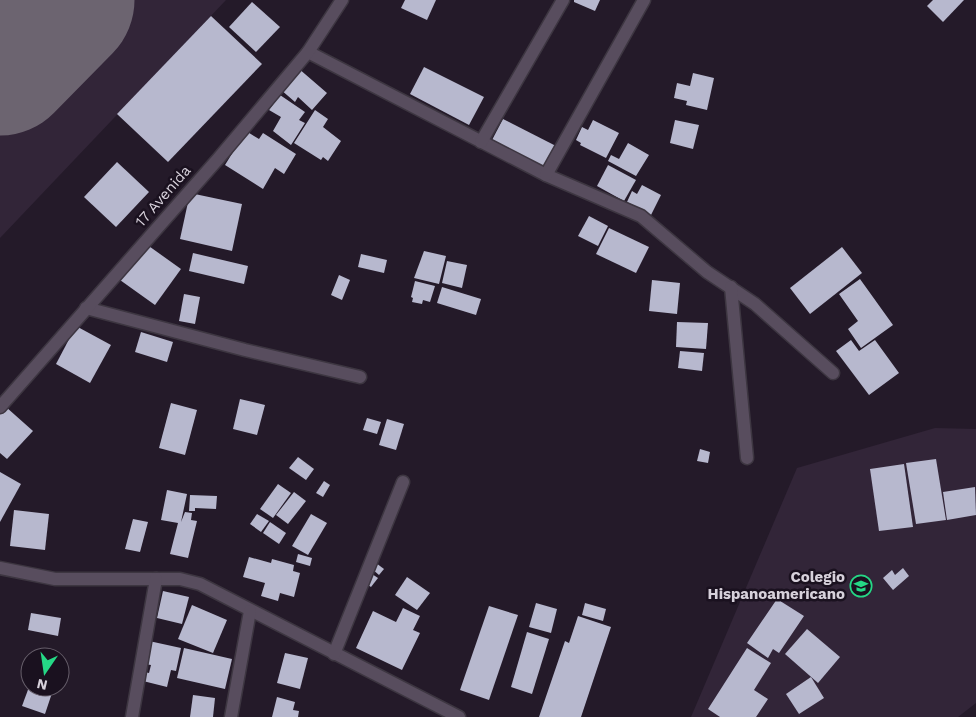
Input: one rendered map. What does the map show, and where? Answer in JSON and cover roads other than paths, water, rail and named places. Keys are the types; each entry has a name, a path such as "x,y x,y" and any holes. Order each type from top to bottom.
{"street":[{"name":"17 Avenida","path":"0,407 308,52 342,0"},
{"path":"481,142 563,0"},
{"path":"546,174 644,0"},
{"path":"308,52 481,142 546,174 641,216 708,272 755,304 834,373"},
{"path":"731,287 747,458"},
{"path":"86,308 245,350 360,377"},
{"path":"334,654 403,482"},
{"path":"0,568 55,580 180,579 200,584 459,717"},
{"path":"132,717 156,579"},
{"path":"231,717 250,611"}],"place":[{"name":"Colegio Hispanoamericano","path":"861,586"}]}
